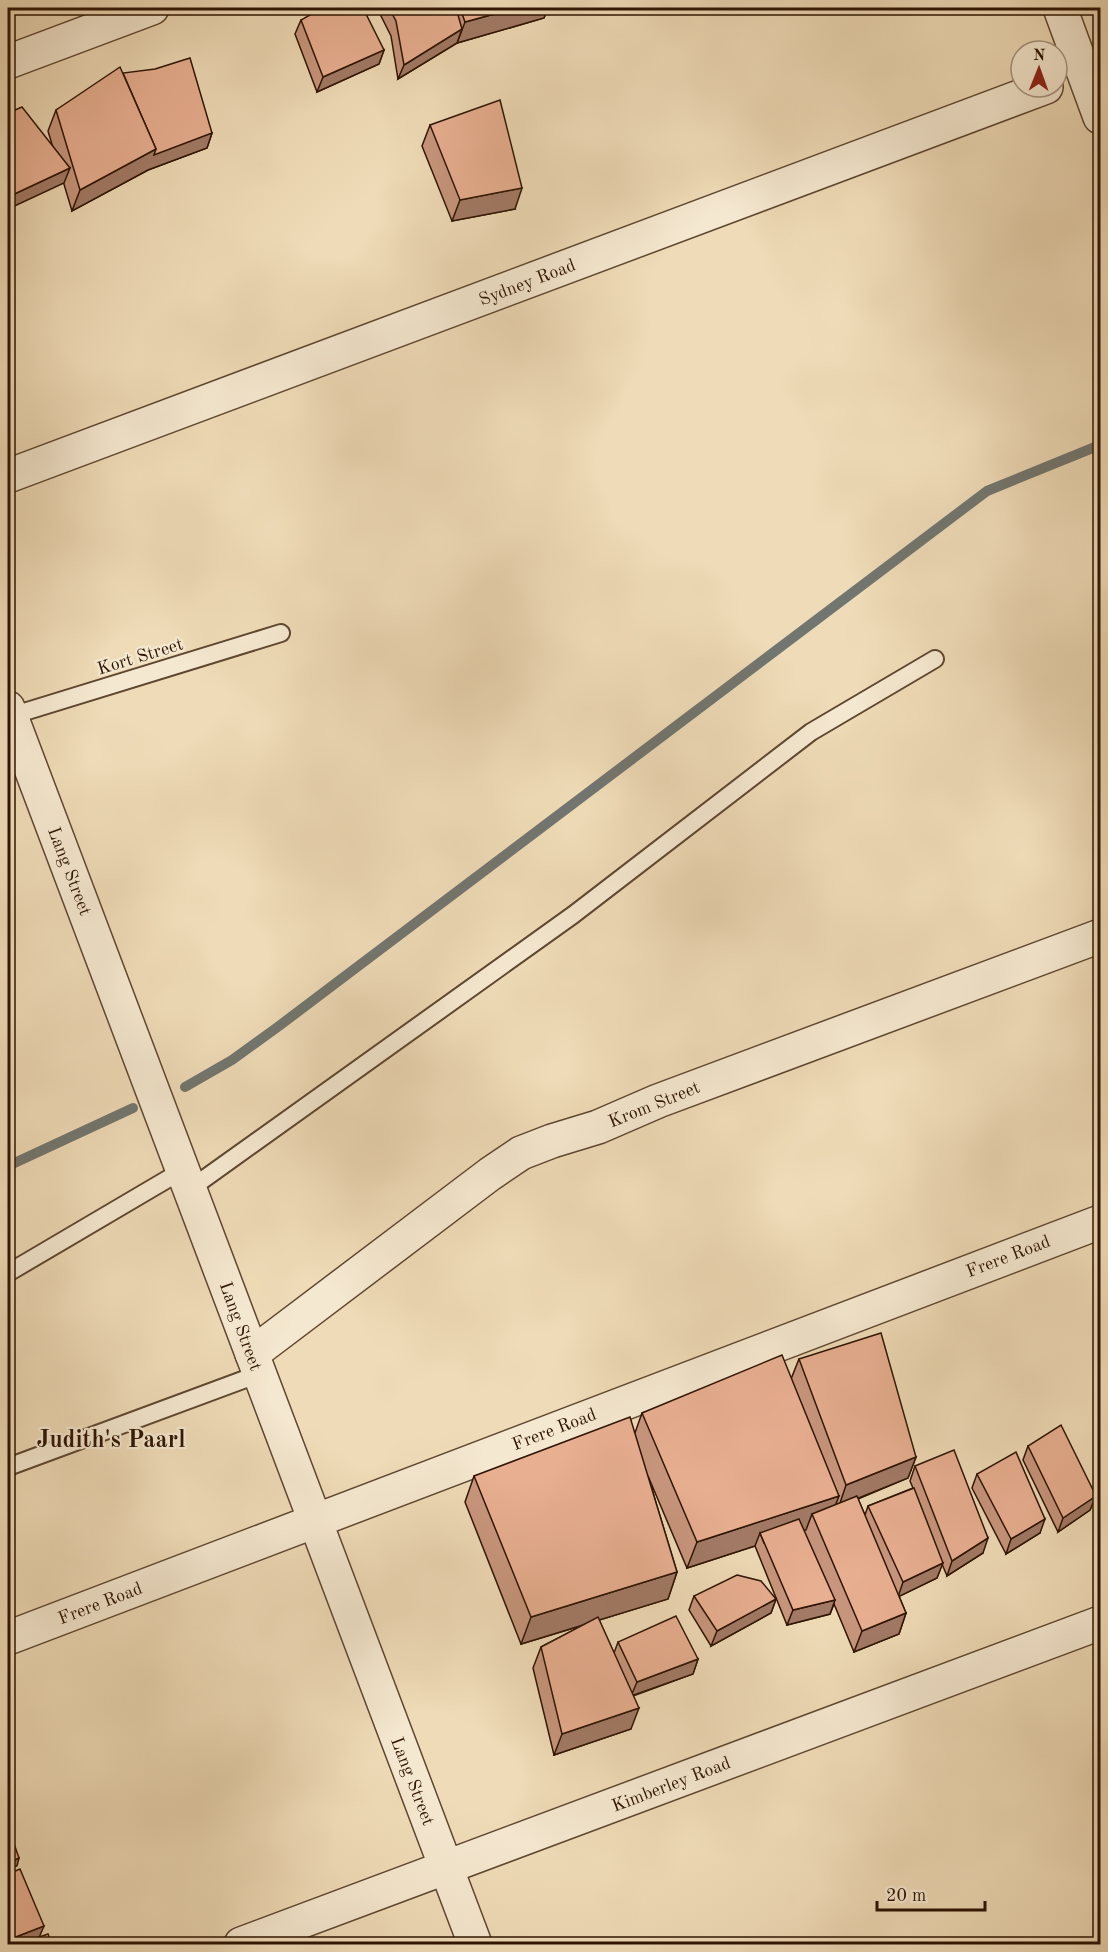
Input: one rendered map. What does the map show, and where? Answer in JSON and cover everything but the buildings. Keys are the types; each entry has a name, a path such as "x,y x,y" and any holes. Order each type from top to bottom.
{"street":[{"path":"8,62 152,8"},
{"path":"1060,8 1071,78 1101,117"},
{"name":"Sydney Road","path":"8,476 1014,99"},
{"name":"Lang Street","path":"9,712 475,1944"},
{"name":"Krom Street","path":"255,1364 490,1174 521,1154 552,1141 598,1127 669,1097 1101,936"},
{"name":"Frere Road","path":"8,1638 1101,1222"},
{"name":"Kimberley Road","path":"241,1944 1101,1623"}],"lane":[{"name":"Kort Street","path":"9,712 281,633"},
{"path":"8,1273 187,1180 573,915 811,732 936,659"},
{"path":"8,1467 255,1364"}],"waterway":[{"path":"185,1087 232,1060 279,1026 987,491 1100,445"},
{"path":"8,1166 133,1108"}],"district":[{"name":"Judith's Paarl","path":"111,1439"}]}
